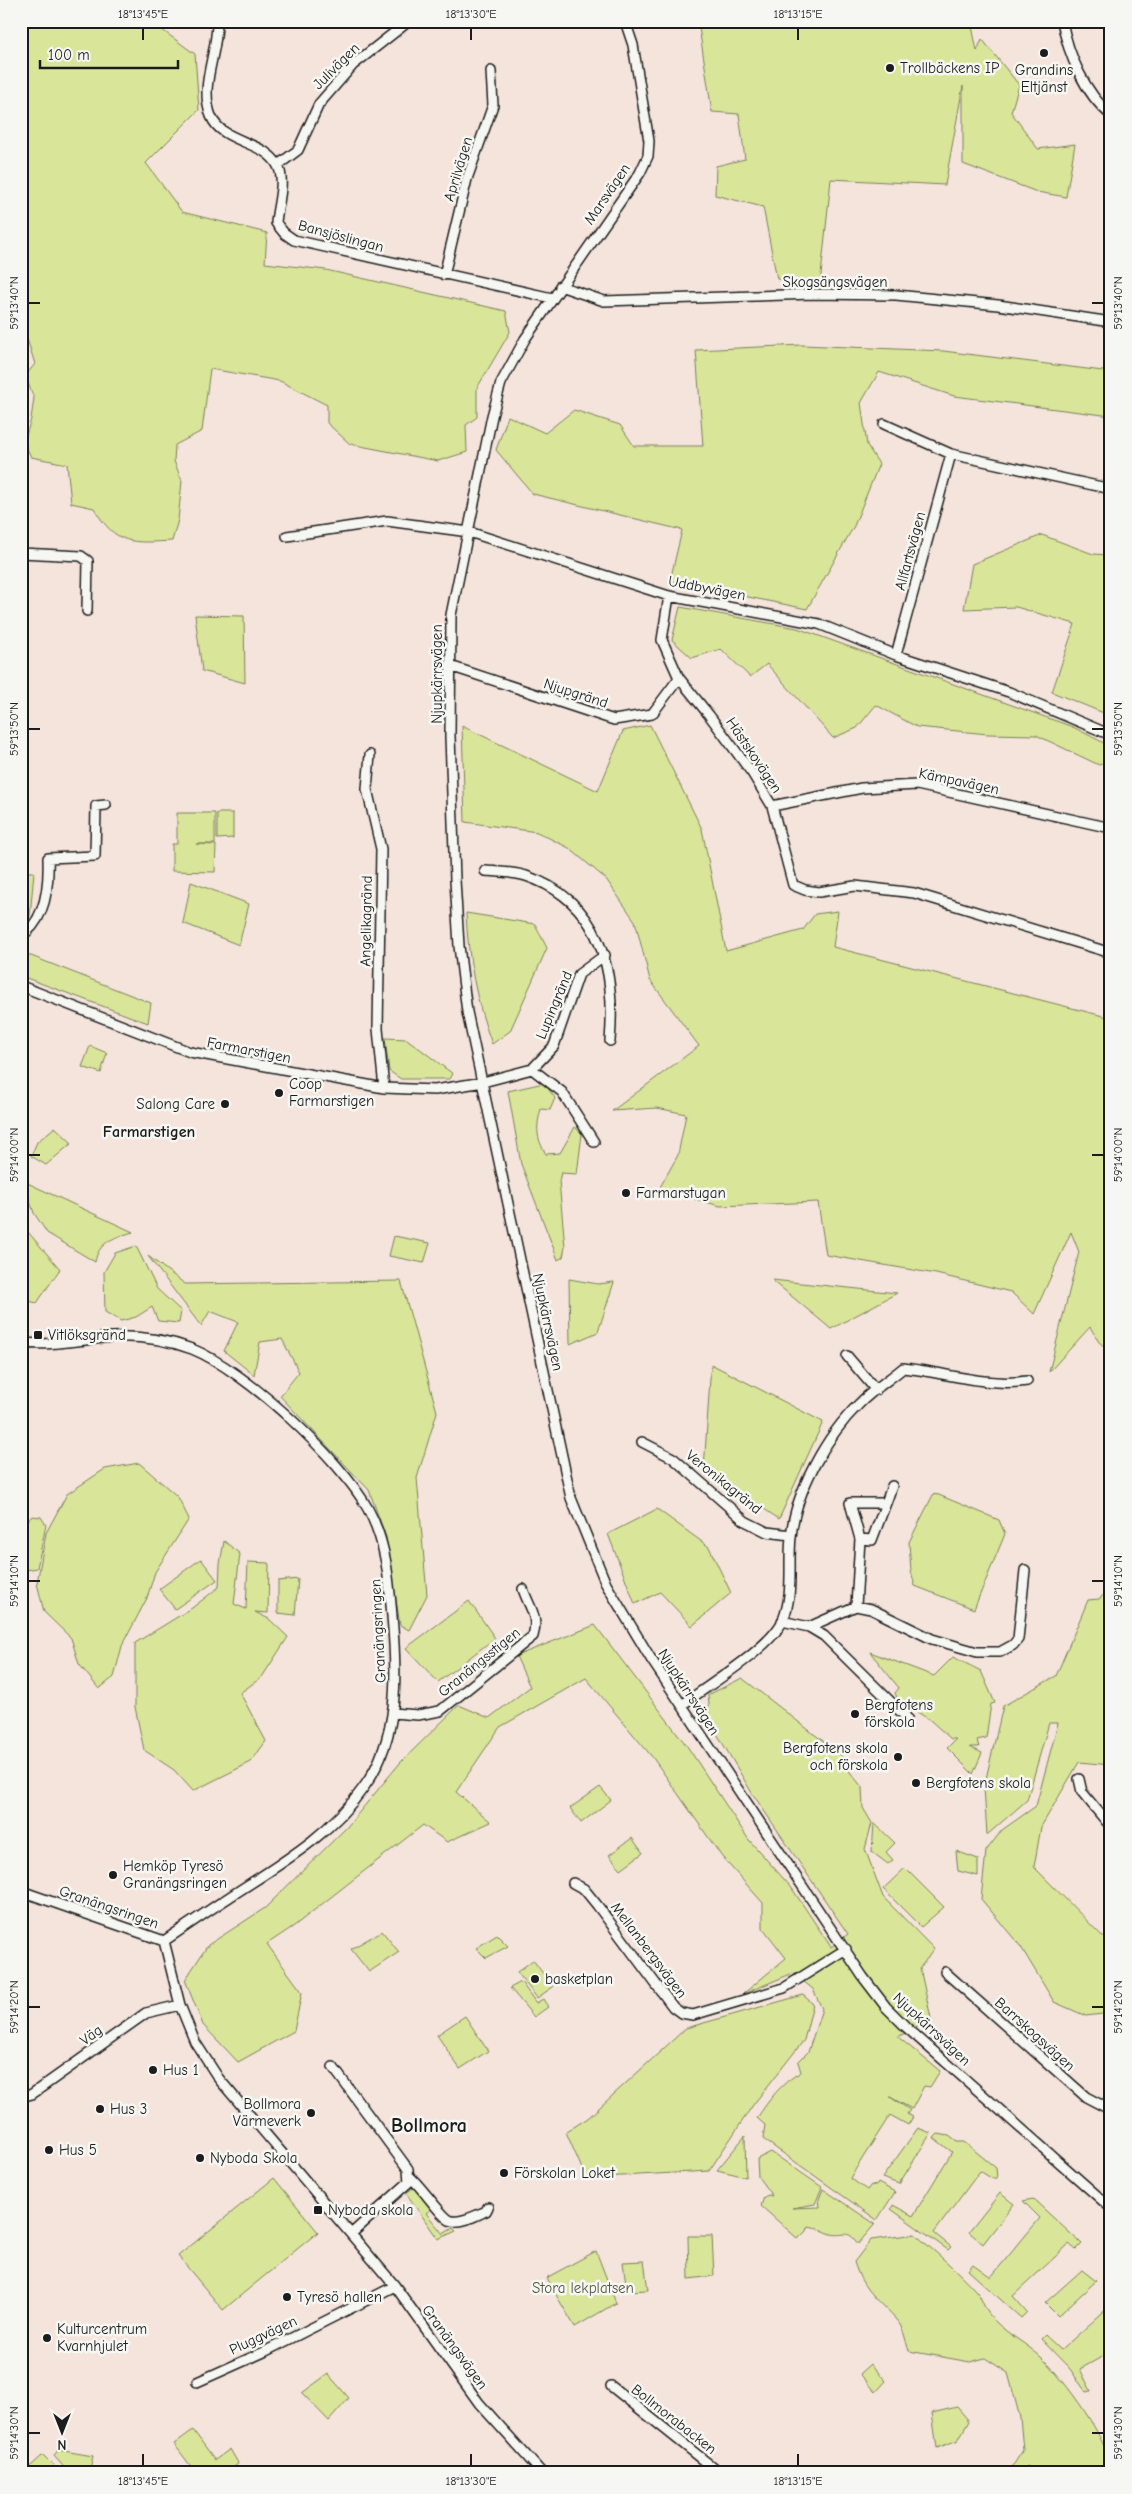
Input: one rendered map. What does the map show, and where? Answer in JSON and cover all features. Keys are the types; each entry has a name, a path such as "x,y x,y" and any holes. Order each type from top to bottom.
{"street":[{"path":"217,21 208,74 207,99 212,118 228,135 265,153 278,165"},
{"name":"Julivägen","path":"278,165 298,150 319,104 353,65 409,21"},
{"name":"Marsvägen","path":"560,286 640,173 648,156 649,141 633,45 625,21"},
{"path":"1062,21 1064,34 1083,78 1101,107 1111,115"},
{"name":"Aprilvägen","path":"444,275 467,179 493,105 491,70"},
{"name":"Bansjöslingan","path":"278,165 281,183 276,223 284,234 294,240 552,298"},
{"name":"Njupkärrsvägen","path":"560,286 525,339 501,383 492,416 451,615 450,736 459,946 467,1012 571,1498 606,1584 651,1659 719,1764 846,1949 863,1977 886,2007 906,2027 1111,2208"},
{"name":"Skogsängsvägen","path":"560,286 604,301 812,294 896,295 998,305 1111,322"},
{"path":"884,424 951,454 1111,489"},
{"name":"Allfartsvägen","path":"896,654 951,454"},
{"name":"Uddbyvägen","path":"288,536 387,521 469,532 669,596 819,624 896,654 1010,692 1111,734"},
{"path":"21,553 81,556 88,561 87,611"},
{"name":"Hästskovägen","path":"669,596 662,640 679,678 715,722 752,773 772,806 793,885 805,890 819,892 854,886 914,893 1111,952"},
{"name":"Njupgränd","path":"450,666 614,720 652,714 679,678"},
{"name":"Angelikagränd","path":"370,754 367,790 381,849 378,1029 384,1088"},
{"name":"Kämpavägen","path":"772,806 862,788 917,785 1111,828"},
{"path":"22,802 23,849"},
{"path":"21,936 31,930 35,924 49,887 48,858 95,856 96,806 106,806"},
{"path":"484,871 525,875 549,885 590,922 605,955 612,1016 610,1041"},
{"name":"Lupingränd","path":"532,1068 554,1046 579,974 605,955"},
{"name":"Farmarstigen","path":"21,986 190,1052 384,1088 436,1090 482,1082"},
{"path":"482,1082 532,1068 562,1092 594,1142"},
{"name":"Granängsringen","path":"21,1343 72,1343 114,1337 159,1340 192,1350 251,1384 337,1466 369,1511 388,1567 396,1663 393,1713 375,1769 365,1786 333,1825 295,1855 164,1941 21,1891"},
{"path":"848,1356 876,1390"},
{"path":"682,1705 766,1642 782,1621 789,1595 791,1536 807,1480 842,1421 903,1368 981,1381 1011,1384 1027,1381"},
{"name":"Veronikagränd","path":"642,1442 672,1458 745,1521 767,1532 791,1536"},
{"path":"860,1539 872,1540 892,1486"},
{"path":"856,1606 860,1539 850,1503 886,1503"},
{"path":"809,1627 856,1606 871,1609 932,1639 977,1652 1000,1652 1013,1645 1018,1638 1025,1570"},
{"name":"Granängsstigen","path":"393,1713 418,1715 440,1711 533,1636 536,1626 536,1614 523,1589"},
{"path":"782,1621 809,1627 824,1636 908,1718"},
{"path":"1079,1779 1082,1792 1111,1827"},
{"name":"Mellanbergsvägen","path":"573,1883 584,1890 598,1905 673,2008 681,2013 693,2015 784,1988 846,1949"},
{"name":"Granängsvägen","path":"164,1941 180,2005 195,2042 219,2079 395,2286 479,2403 542,2473"},
{"name":"Barrskogsvägen","path":"945,1972 1086,2098 1111,2110"},
{"name":"Väg","path":"21,2097 32,2094 146,2013 180,2005"},
{"path":"333,2067 408,2169 409,2176 409,2182 351,2234"},
{"path":"409,2176 419,2184 445,2218 452,2221 461,2221 486,2211 488,2207"},
{"name":"Njupkärrsvägen","path":"1097,2194 1111,2200"},
{"name":"Pluggvägen","path":"197,2382 264,2352 395,2286"},
{"name":"Bollmorabacken","path":"611,2386 720,2473"}],"green space":[{"path":"21,21 150,21 195,54 199,110 146,163 182,212 267,233 265,263 326,270 506,311 510,332 477,388 477,417 466,425 467,452 438,461 350,444 327,423 327,405 280,381 210,369 202,431 175,445 174,461 182,481 178,520 172,541 146,542 126,540 110,529 94,508 71,503 67,464 31,457 24,442 31,419 34,398 25,376 35,364 21,320"},
{"path":"698,21 971,21 977,51 982,39 1019,85 1011,112 1038,149 1075,144 1066,197 1037,192 963,164 963,86 945,185 831,179 820,285 777,279 763,207 715,195 716,166 745,159 739,114 712,112"},
{"path":"802,345 943,351 1111,372 1111,416 954,396 879,372 861,403 867,445 879,464 854,526 807,609 670,581 682,530 533,494 496,450 508,416 545,433 574,410 620,425 634,446 703,446 696,350"},
{"path":"1042,535 1093,554 1111,555 1111,716 1052,692 1075,624 1016,607 964,609 972,564"},
{"path":"680,607 797,628 1073,727 1104,743 1108,761 1099,765 1036,735 988,734 917,727 876,705 857,728 833,738 767,664 750,677 721,649 692,658 672,640"},
{"path":"195,615 244,616 245,683 202,671"},
{"path":"650,725 702,829 726,951 803,930 815,914 838,911 833,947 1111,1018 1111,1353 1099,1342 1090,1327 1049,1372 1079,1252 1071,1232 1034,1314 1011,1292 936,1274 826,1255 818,1202 720,1206 659,1189 678,1155 686,1114 657,1108 612,1111 699,1046 650,980 635,921 606,879 569,848 537,832 465,822 462,726 598,791 623,731"},
{"path":"177,813 215,813 215,844 196,844 216,845 215,872 172,871 172,844 177,844"},
{"path":"217,813 233,813 233,838 217,839"},
{"path":"21,872 34,872 30,916 21,916"},
{"path":"191,882 249,904 239,945 183,923"},
{"path":"466,913 535,924 547,948 510,1031 492,1044 481,1012 474,980"},
{"path":"21,952 151,1003 148,1023 21,976"},
{"path":"385,1038 407,1039 453,1074 450,1079 401,1079 389,1071"},
{"path":"90,1046 107,1053 101,1073 82,1067"},
{"path":"544,1083 555,1098 550,1110 541,1109 538,1121 540,1143 546,1154 560,1153 575,1127 582,1134 577,1174 561,1173 559,1181 565,1247 563,1257 558,1260 521,1164 508,1091"},
{"path":"55,1127 72,1143 46,1165 31,1156 37,1142"},
{"path":"23,1181 133,1232 108,1241 100,1249 95,1262 47,1233 34,1213"},
{"path":"21,1224 60,1269 37,1303 21,1299"},
{"path":"394,1236 430,1243 424,1263 389,1256"},
{"path":"136,1246 157,1289 181,1311 179,1323 158,1321 152,1307 136,1317 121,1321 105,1312 104,1272 115,1253"},
{"path":"148,1256 185,1284 401,1281 437,1412 417,1478 427,1595 409,1630 400,1625 386,1537 369,1490 280,1396 299,1372 282,1339 260,1342 254,1375 224,1351 238,1322 210,1311 201,1326"},
{"path":"569,1279 598,1284 614,1282 598,1332 570,1344"},
{"path":"772,1280 897,1293 831,1329"},
{"path":"711,1364 823,1422 779,1519 704,1469"},
{"path":"139,1463 178,1497 189,1519 155,1572 147,1598 122,1646 114,1677 99,1689 79,1664 71,1638 44,1612 37,1583 46,1533 67,1494 105,1469"},
{"path":"934,1493 999,1520 1005,1534 974,1609 915,1586 911,1571 909,1542"},
{"path":"657,1509 709,1547 731,1593 692,1626 660,1592 635,1604 608,1534"},
{"path":"32,1516 41,1517 46,1525 37,1568 26,1570 21,1565 21,1523 25,1524"},
{"path":"224,1541 240,1554 234,1604 246,1609 248,1562 269,1563 268,1613 255,1612 269,1619 288,1637 262,1677 240,1693 266,1741 251,1762 193,1791 174,1770 144,1750 135,1707 135,1643 192,1608 219,1587"},
{"path":"201,1559 217,1580 175,1609 159,1589"},
{"path":"298,1579 295,1615 278,1613 278,1581"},
{"path":"1111,1588 1111,1765 1079,1762 1041,1827 1034,1867 1111,1945 1111,2013 1086,2016 1054,2002 1021,1947 981,1899 986,1851 1002,1830 1036,1806 1058,1723 1049,1723 1027,1800 987,1835 984,1787 1003,1706 1056,1676 1088,1600 1099,1599"},
{"path":"469,1601 495,1638 438,1682 406,1648"},
{"path":"595,1625 687,1746 749,1840 791,1887 831,1947 848,1934 752,1793 703,1710 709,1705 708,1695 742,1678 841,1755 850,1772 862,1787 863,1808 872,1823 865,1849 883,1897 934,1949 920,1968 931,2018 898,2037 940,2071 930,2087 924,2086 912,2109 890,2097 910,2110 907,2114 913,2117 908,2125 890,2115 850,2178 867,2190 871,2185 876,2186 878,2183 895,2192 877,2220 763,2139 765,2125 757,2118 781,2087 801,2072 798,2062 808,2052 822,2009 813,1989 793,1973 743,1994 786,1958 763,1928 763,1903 722,1857 653,1758 586,1678 500,1727 456,1792 491,1822 447,1842 423,1825 294,1926 267,1944 302,1992 294,2031 238,2062 203,2025 185,1980 208,1945 265,1908 347,1827 400,1763 459,1705 489,1718 530,1687 516,1656"},
{"path":"870,1652 934,1676 953,1657 981,1671 995,1703 991,1704 986,1738 977,1740 979,1747 970,1747 982,1753 973,1774 947,1748 956,1739 951,1739 930,1720 898,1700 895,1693 899,1688"},
{"path":"600,1787 611,1800 581,1823 570,1808"},
{"path":"874,1823 895,1843 886,1852 893,1860 888,1864 872,1852"},
{"path":"632,1838 643,1853 621,1869 609,1855"},
{"path":"956,1851 978,1859 978,1876 958,1871"},
{"path":"905,1868 944,1907 921,1927 883,1889"},
{"path":"382,1931 399,1952 369,1972 351,1949"},
{"path":"497,1935 508,1946 486,1958 476,1948"},
{"name":"basketplan","path":"533,1960 553,1987 537,1998 517,1972"},
{"path":"521,1982 536,2003 543,1999 548,2007 534,2017 510,1988"},
{"path":"803,1995 813,2004 804,2040 753,2105 709,2171 586,2178 566,2132 588,2118 686,2028"},
{"path":"465,2016 488,2051 460,2069 437,2035"},
{"path":"918,2128 931,2133 899,2184 882,2178"},
{"path":"938,2134 949,2136 957,2142 964,2142 996,2168 997,2178 991,2178 980,2171 934,2233 951,2247 948,2250 891,2209 893,2205 913,2216 952,2152 934,2138"},
{"path":"745,2136 746,2177 717,2170"},
{"path":"771,2152 822,2187 815,2204 792,2208 820,2207 819,2199 823,2189 875,2224 858,2244 851,2236 846,2234 831,2234 808,2226 798,2239 761,2206 764,2197 772,2196 758,2177 757,2159"},
{"path":"274,2178 318,2232 223,2310 178,2256"},
{"path":"416,2186 432,2208 426,2213 443,2234 453,2228 456,2231 438,2239 406,2193"},
{"path":"1000,2193 1014,2204 983,2244 969,2232"},
{"path":"1033,2199 1082,2244 1076,2250 1069,2244 1013,2296 1027,2312 1021,2318 968,2270 973,2264 991,2277 1040,2218 1023,2201"},
{"path":"915,2234 954,2268 976,2291 994,2320 1041,2357 1062,2380 1095,2428 1109,2460 1111,2473 1030,2473 1028,2466 1011,2473 1004,2473 1014,2464 1023,2450 1020,2418 1008,2373 985,2358 970,2362 909,2351 900,2325 867,2289 858,2273 854,2262 871,2240"},
{"path":"688,2236 712,2236 714,2276 689,2279"},
{"name":"Stora lekplatsen","path":"596,2251 616,2303 575,2327 546,2278"},
{"path":"644,2261 648,2290 627,2291 623,2262"},
{"path":"1082,2270 1096,2281 1058,2316 1045,2303"},
{"path":"1111,2305 1111,2352 1080,2369 1091,2391 1086,2392 1070,2369 1041,2339 1045,2335 1061,2350"},
{"path":"871,2364 886,2381 876,2392 860,2374"},
{"path":"328,2374 349,2398 329,2421 302,2393"},
{"path":"957,2407 969,2421 958,2440 937,2448 932,2413"},
{"path":"193,2430 215,2460 230,2449 238,2463 237,2465 223,2473 196,2473 174,2444"},
{"path":"58,2450 93,2456 89,2473 69,2473 54,2456"},
{"path":"43,2455 61,2473 23,2473"}],"place":[{"name":"Grandins Eltjänst","path":"1044,53"},
{"name":"Trollbäckens IP","path":"890,68"},
{"name":"Coop Farmarstigen","path":"279,1093"},
{"name":"Salong Care","path":"225,1104"},
{"name":"Farmarstugan","path":"626,1193"},
{"name":"Vitlöksgränd","path":"38,1335"},
{"name":"Bergfotens förskola","path":"855,1714"},
{"name":"Bergfotens skola och förskola","path":"898,1757"},
{"name":"Bergfotens skola","path":"916,1783"},
{"name":"Hemköp Tyresö Granängsringen","path":"113,1875"},
{"name":"basketplan","path":"535,1979"},
{"name":"Hus 1","path":"153,2070"},
{"name":"Hus 3","path":"100,2109"},
{"name":"Bollmora Värmeverk","path":"311,2113"},
{"name":"Hus 5","path":"49,2150"},
{"name":"Nyboda Skola","path":"200,2158"},
{"name":"Förskolan Loket","path":"504,2173"},
{"name":"Nyboda skola","path":"318,2210"},
{"name":"Tyresö hallen","path":"287,2297"},
{"name":"Kulturcentrum Kvarnhjulet","path":"47,2338"}],"district":[{"name":"Farmarstigen","path":"149,1131"},
{"name":"Bollmora","path":"429,2125"}]}
